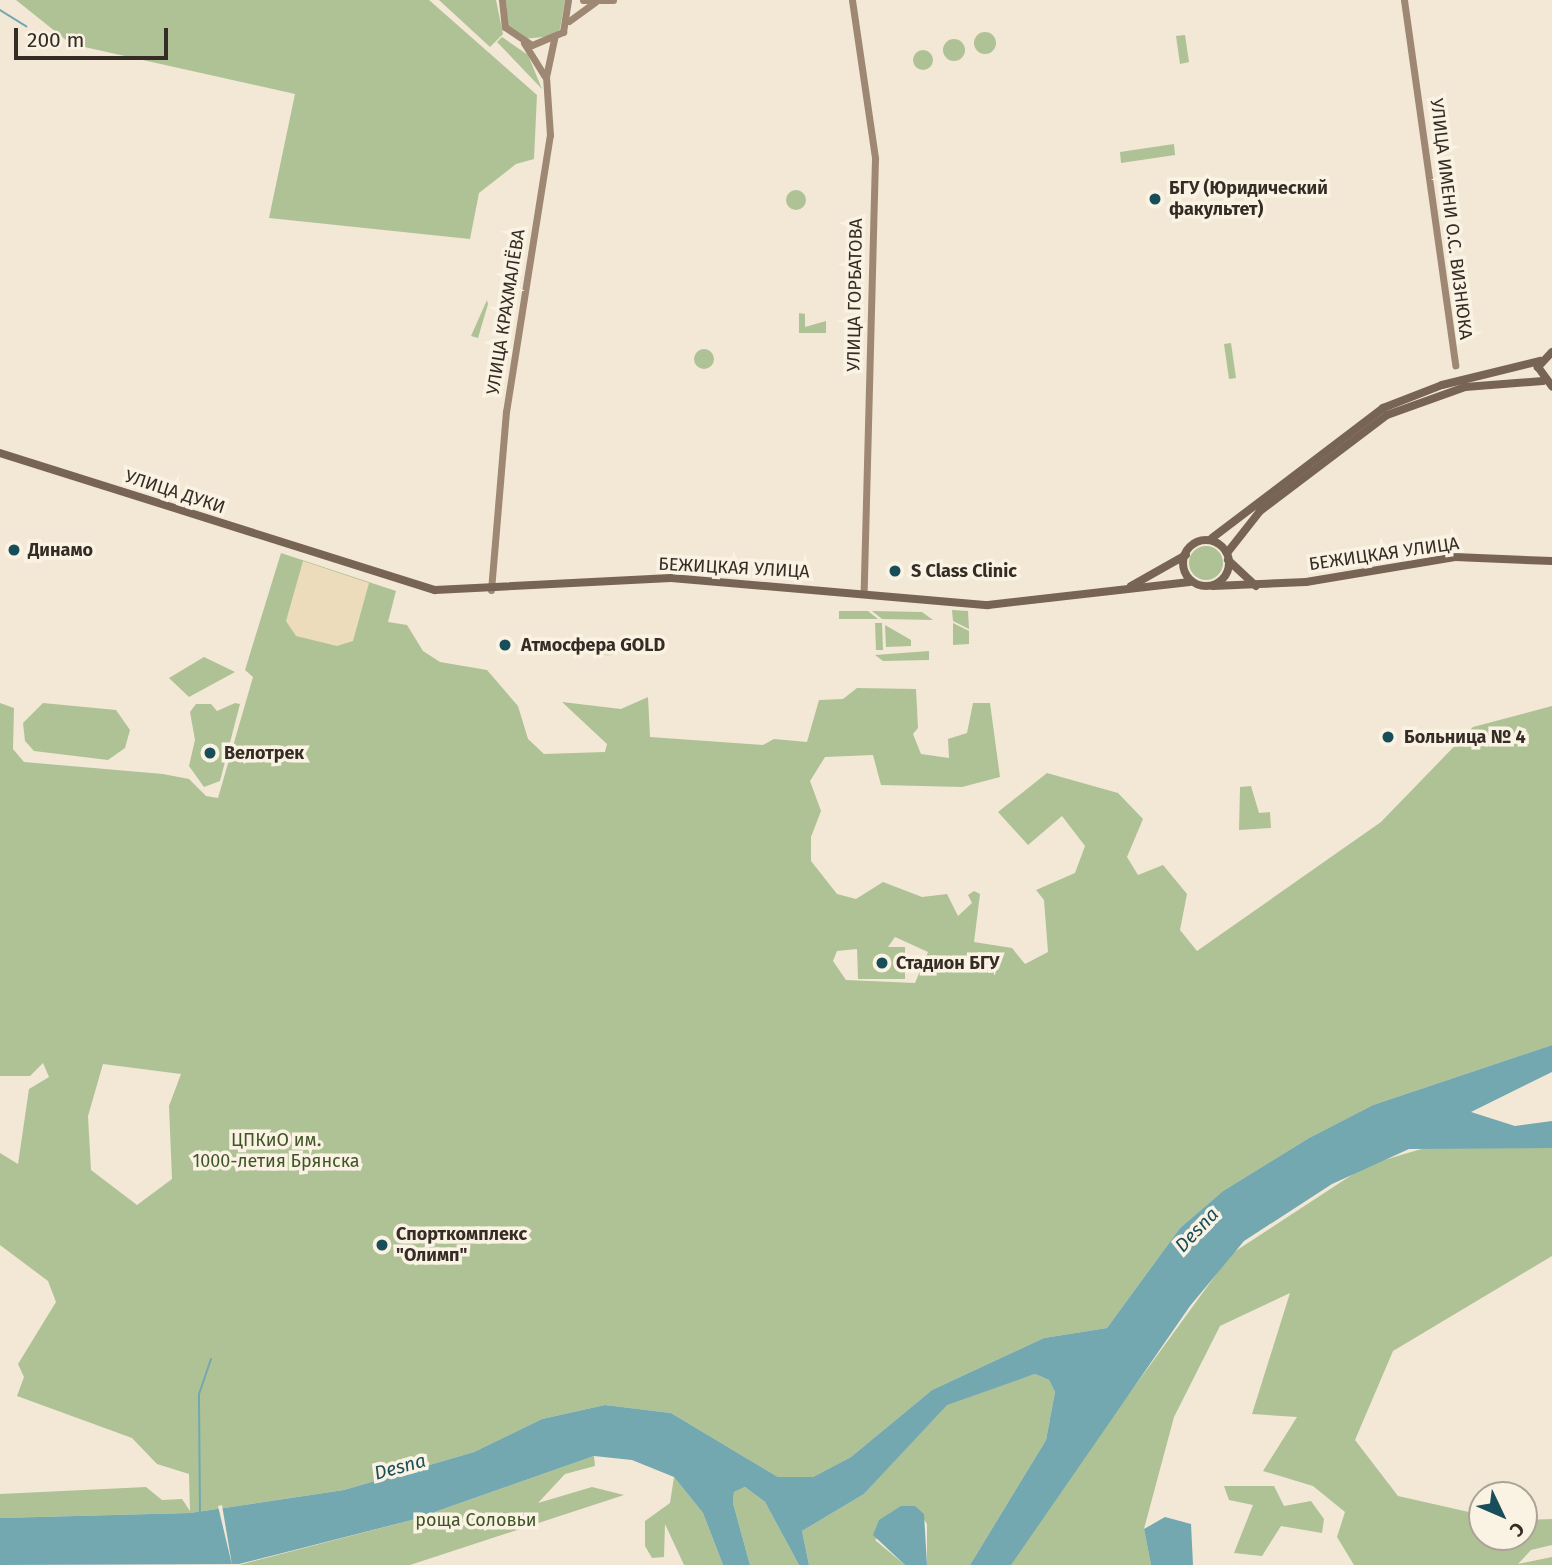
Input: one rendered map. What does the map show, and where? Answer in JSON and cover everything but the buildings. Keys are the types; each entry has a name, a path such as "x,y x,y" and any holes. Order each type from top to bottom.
{"main road":[{"path":"502,0 505,27 524,43 546,77"},
{"path":"568,0 568,21"},
{"path":"583,0 613,0"},
{"name":"УЛИЦА ГОРБАТОВА","path":"852,0 875,158 864,592"},
{"name":"УЛИЦА ИМЕНИ О.С. ВИЗНЮКА","path":"1404,0 1455,365"},
{"name":"УЛИЦА КРАХМАЛЁВА","path":"491,590 506,412 550,135 546,77 554,39 568,21 595,2"},
{"path":"524,43 554,39"},
{"path":"1045,600 1129,587 1186,555 1198,541 1212,538 1382,408 1443,385 1540,361 1552,352"},
{"path":"1540,361 1543,381"},
{"path":"1045,600 1190,582 1213,586 1228,556 1260,511 1387,415 1465,387 1543,381 1552,386"},
{"name":"УЛИЦА ДУКИ","path":"0,453 340,563"},
{"path":"1212,538 1245,582 1262,586"},
{"path":"1186,555 1190,582"},
{"name":"БЕЖИЦКАЯ УЛИЦА","path":"1213,586 1262,586 1455,557 1552,561"},
{"name":"БЕЖИЦКАЯ УЛИЦА","path":"340,563 435,590 491,590 671,578 864,592 988,605 1045,600"}],"green space":[{"path":"16,0 429,0 537,95 534,159 516,164 479,193 470,239 269,218 295,94 71,44"},
{"path":"439,0 496,0 503,34 490,47"},
{"path":"506,0 565,0 560,29 553,36 523,39 508,26"},
{"path":"985,32 995,39 996,43 989,53 985,54 975,47 974,43 981,33"},
{"path":"1185,35 1189,62 1180,64 1176,36"},
{"path":"502,37 528,55 542,89 497,42"},
{"path":"954,39 962,42 965,50 962,58 954,61 946,58 943,50 946,42"},
{"path":"923,50 930,53 933,60 930,67 923,70 916,67 913,60 916,53"},
{"path":"1174,144 1175,155 1121,163 1120,152"},
{"path":"796,190 803,193 806,200 803,207 796,210 789,207 786,200 789,193"},
{"path":"487,300 478,338 471,336"},
{"path":"799,313 805,314 805,327 826,321 826,333 799,333"},
{"path":"1231,343 1236,378 1229,379 1224,344"},
{"path":"704,349 711,352 714,359 711,366 704,369 697,366 694,359 697,352"},
{"path":"1206,546 1218,551 1223,563 1218,575 1206,580 1194,575 1189,563 1194,551"},
{"name":"ЦПКиО им. 1000-летия Брянска","path":"281,553 396,591 388,622 407,625 423,651 440,662 487,670 518,706 528,739 544,754 605,752 607,744 562,702 621,709 648,697 650,737 763,745 774,739 807,742 819,700 843,699 857,688 916,689 918,728 913,734 921,754 949,758 948,739 967,733 973,703 990,703 1000,777 962,787 881,785 873,755 825,757 810,781 821,811 811,837 811,861 837,894 856,899 883,882 922,897 947,894 958,916 972,903 968,895 974,891 980,894 974,942 1012,948 1025,964 1048,952 1044,900 1036,890 1075,873 1085,846 1062,816 1028,845 998,812 1047,773 1118,793 1143,819 1127,857 1138,875 1163,865 1187,894 1180,930 1197,951 1381,822 1473,727 1552,706 1552,1045 1373,1105 1309,1138 1223,1191 1180,1228 1107,1328 1044,1338 932,1390 851,1457 813,1477 778,1477 671,1413 605,1405 542,1419 474,1452 344,1490 190,1513 0,1518 0,1494 146,1487 162,1500 182,1499 190,1511 189,1474 157,1464 132,1438 17,1396 24,1377 18,1364 56,1302 48,1281 0,1245 0,1153 18,1164 29,1089 49,1077 43,1063 30,1076 0,1076 0,703 14,708 13,749 24,762 163,774 189,779 206,796 218,798 253,677 245,670","holes":["895,937 928,952 915,983 846,980 833,961 837,951 857,949 858,979 905,979 905,947 888,947","103,1064 181,1074 169,1106 172,1179 137,1205 91,1170 88,1116"]},
{"path":"952,610 968,611 969,629 953,621"},
{"path":"839,611 868,611 878,619 839,619"},
{"path":"872,611 922,612 933,620 882,619"},
{"path":"875,623 882,623 883,650 876,650"},
{"path":"953,623 969,631 969,644 953,645"},
{"path":"885,625 911,640 911,646 886,647"},
{"path":"929,651 929,660 883,661 875,655"},
{"path":"204,657 235,672 189,697 169,678"},
{"path":"43,703 116,710 130,730 125,748 108,760 34,751 25,741 23,723"},
{"name":"Велотрек","path":"235,703 240,704 220,781 204,787 189,766 195,740 190,712 196,704 211,704 217,711"},
{"path":"1251,786 1259,813 1270,812 1271,828 1239,830 1240,787"},
{"path":"1435,1145 1552,1148 1552,1256 1393,1351 1355,1440 1398,1496 1468,1512 1468,1551 1530,1551 1518,1564 1552,1557 1552,1565 1354,1565 1337,1537 1345,1512 1313,1486 1263,1471 1297,1417 1252,1414 1290,1293 1220,1326 1174,1417 1144,1529 1151,1565 1011,1565 1032,1527 1231,1254 1367,1165"},
{"path":"1035,1374 1049,1380 1055,1392 1046,1440 970,1565 927,1565 927,1524 915,1506 875,1540 905,1565 809,1565 802,1531 864,1494 947,1404"},
{"name":"роща Соловьи","path":"594,1456 595,1466 565,1474 538,1503 592,1487 624,1495 410,1565 239,1565 412,1520"},
{"path":"674,1477 703,1513 723,1565 684,1565 665,1524 664,1557 652,1558 645,1546 645,1521 670,1503"},
{"path":"1224,1486 1274,1486 1284,1506 1311,1501 1324,1519 1322,1533 1281,1526 1262,1556 1234,1553 1253,1505 1229,1500"},
{"path":"745,1487 765,1502 799,1565 750,1565 733,1503 734,1492"},
{"path":"1552,1519 1552,1545 1538,1548 1538,1520"}],"shaded area":[{"path":"303,561 369,583 353,641 337,646 296,636 286,621"},
{"path":"605,640 611,640 616,648 614,654 605,656 600,651 600,645"}],"water":[{"name":"Desna","path":"1552,1045 1552,1072 1471,1112 1515,1126 1552,1121 1552,1148 1409,1149 1332,1184 1244,1241 1190,1306 1011,1565 970,1565 1046,1440 1055,1392 1049,1380 1035,1374 947,1405 864,1494 802,1531 809,1565 799,1565 765,1502 745,1487 734,1492 733,1503 750,1565 723,1565 703,1513 674,1477 632,1460 594,1456 412,1520 239,1564 0,1565 0,1518 190,1513 344,1490 474,1452 542,1419 605,1405 671,1413 778,1477 813,1477 851,1457 932,1390 1044,1338 1107,1328 1180,1228 1223,1191 1309,1138 1373,1105"},
{"path":"901,1506 915,1506 924,1514 927,1565 905,1565 873,1535 879,1520"},
{"path":"1165,1517 1191,1524 1193,1565 1151,1565 1144,1529"}],"pier":[{"path":"222,1505 232,1565 218,1506"}],"waterway":[{"path":"0,10 26,26"},
{"path":"200,1514 199,1394 211,1359"}],"place":[{"name":"БГУ (Юридический факультет)","path":"1155,199"},
{"name":"Динамо","path":"14,550"},
{"name":"S Class Clinic","path":"895,571"},
{"name":"Атмосфера GOLD","path":"505,645"},
{"name":"Больница № 4","path":"1388,737"},
{"name":"Велотрек","path":"210,753"},
{"name":"Стадион БГУ","path":"882,963"},
{"name":"Спорткомплекс \"Олимп\"","path":"382,1245"}]}
